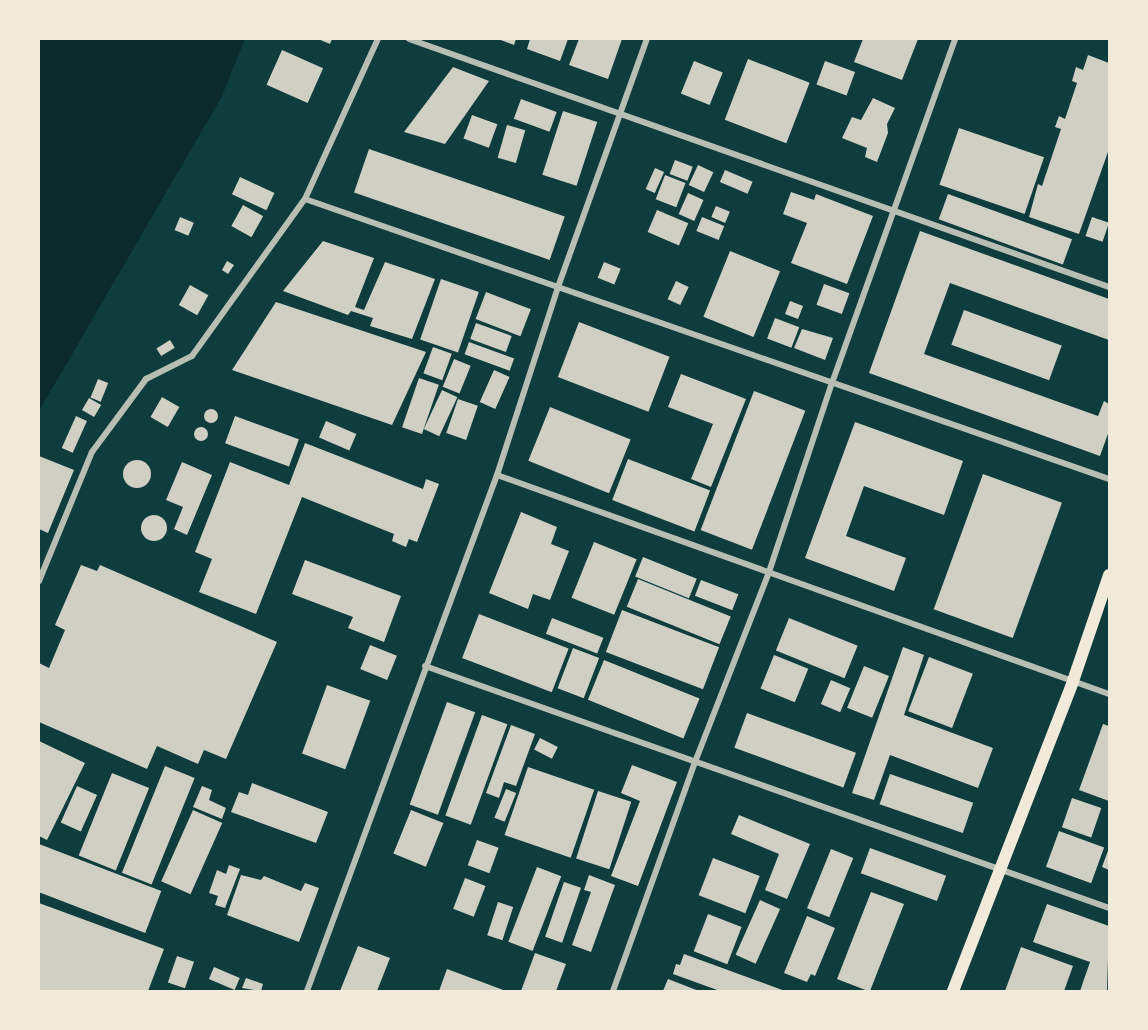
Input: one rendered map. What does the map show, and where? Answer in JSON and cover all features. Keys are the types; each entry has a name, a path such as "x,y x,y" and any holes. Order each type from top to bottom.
{"main road":[{"path":"954,991 1073,681 1109,575"}],"street":[{"path":"39,581 92,452 147,379 192,356 305,199 378,39"},
{"path":"408,39 1109,287"},
{"path":"306,991 497,475 558,287 647,39"},
{"path":"613,991 695,762 769,572 832,383 955,39"},
{"path":"305,199 1109,479"},
{"path":"497,475 1109,694"},
{"path":"425,666 1109,908"}],"water":[{"path":"39,39 245,39 221,98 39,411"}],"building":[{"path":"318,39 332,39 330,44"},
{"path":"498,39 516,39 514,45"},
{"path":"530,39 568,39 560,61 527,49"},
{"path":"579,39 622,39 608,79 569,65"},
{"path":"863,39 918,39 902,80 854,62"},
{"path":"282,50 323,68 308,103 267,85"},
{"path":"1088,55 1109,63 1109,149 1079,234 1029,217 1038,184 1042,186 1061,129 1055,127 1059,116 1065,119 1077,83 1072,81 1076,67 1083,70"},
{"path":"748,59 810,83 786,143 725,120"},
{"path":"694,61 723,73 710,105 681,93"},
{"path":"825,61 855,72 847,95 816,84"},
{"path":"453,67 489,81 445,144 404,132"},
{"path":"873,98 895,108 887,124 888,133 877,162 865,157 867,148 842,138 852,117 861,120"},
{"path":"521,99 557,112 550,132 514,119"},
{"path":"563,111 597,122 577,186 542,175"},
{"path":"472,115 497,124 489,148 463,138"},
{"path":"507,125 525,130 516,163 498,158"},
{"path":"959,128 1044,157 1025,214 939,185"},
{"path":"369,149 565,216 550,260 354,192"},
{"path":"675,160 693,167 687,181 670,174"},
{"path":"698,165 713,172 704,192 689,185"},
{"path":"655,168 664,172 655,193 646,189"},
{"path":"725,170 753,182 748,194 720,182"},
{"path":"665,175 686,183 676,207 656,199"},
{"path":"240,177 274,193 266,210 232,194"},
{"path":"791,192 814,200 816,194 873,216 847,284 791,263 807,223 783,214"},
{"path":"688,193 704,200 694,221 679,214"},
{"path":"948,194 1072,239 1063,265 939,219"},
{"path":"243,205 263,216 251,237 231,226"},
{"path":"716,206 730,212 725,223 711,217"},
{"path":"657,210 688,223 679,245 648,232"},
{"path":"180,217 194,223 188,236 175,230"},
{"path":"702,217 724,226 719,240 696,231"},
{"path":"1092,217 1109,223 1103,242 1085,236"},
{"path":"920,231 1109,299 1109,340 950,283 924,354 1098,416 1104,401 1109,404 1109,431 1100,456 869,373"},
{"path":"323,241 374,258 355,307 364,310 385,262 435,279 412,339 370,326 373,318 351,311 348,315 283,291"},
{"path":"730,251 780,271 753,337 703,317"},
{"path":"227,261 234,265 228,274 222,270"},
{"path":"604,262 621,269 614,285 598,278"},
{"path":"441,279 479,292 458,353 420,340"},
{"path":"676,281 689,287 680,305 668,299"},
{"path":"824,284 849,293 842,314 816,305"},
{"path":"190,285 208,295 197,315 179,305"},
{"path":"486,292 531,309 520,336 476,319"},
{"path":"790,301 803,306 798,319 785,314"},
{"path":"276,302 426,352 392,425 232,370"},
{"path":"964,310 1062,346 1049,380 951,345"},
{"path":"775,318 799,327 791,348 767,339"},
{"path":"579,322 670,357 648,412 558,377"},
{"path":"476,323 512,336 506,352 470,339"},
{"path":"802,329 833,338 825,360 794,348"},
{"path":"170,340 175,348 161,356 156,348"},
{"path":"469,342 514,358 510,371 465,354"},
{"path":"433,347 452,354 442,380 423,373"},
{"path":"454,359 471,366 459,394 443,387"},
{"path":"494,370 510,377 495,409 480,402"},
{"path":"681,374 746,399 711,487 691,479 713,424 668,407"},
{"path":"419,378 439,385 422,434 402,427"},
{"path":"98,379 108,383 101,402 91,398"},
{"path":"442,390 457,397 439,436 424,429"},
{"path":"754,391 805,411 752,550 701,530"},
{"path":"162,397 179,407 168,427 150,417"},
{"path":"89,398 101,405 94,417 82,410"},
{"path":"458,399 478,406 466,440 446,433"},
{"path":"550,407 631,440 609,493 528,461"},
{"path":"208,409 214,409 218,416 214,423 208,423 204,419 204,413"},
{"path":"76,416 87,421 73,453 62,448"},
{"path":"235,416 299,439 289,467 225,443"},
{"path":"326,421 356,434 349,450 319,438"},
{"path":"855,422 963,461 944,515 864,486 846,536 906,558 894,591 805,558"},
{"path":"198,427 204,427 208,434 204,441 198,441 194,437 194,431"},
{"path":"305,443 423,489 426,479 439,484 417,542 409,539 406,547 392,541 394,534 302,497 256,614 199,592 212,559 195,552 230,462 289,485"},
{"path":"39,456 74,470 48,533 39,529"},
{"path":"628,459 710,491 694,532 612,500"},
{"path":"137,460 147,464 151,474 147,484 137,488 127,484 123,474 127,464"},
{"path":"182,462 212,475 187,535 174,529 183,507 166,500"},
{"path":"983,474 1062,503 1013,638 934,609"},
{"path":"521,512 557,527 551,544 569,551 550,600 533,594 528,609 489,593"},
{"path":"154,515 163,519 167,528 163,537 154,541 145,537 141,528 145,519"},
{"path":"594,542 637,559 614,615 572,598"},
{"path":"643,557 697,579 689,598 635,576"},
{"path":"305,560 401,596 384,642 348,628 353,617 292,594"},
{"path":"81,565 97,571 100,565 277,642 226,759 204,750 198,764 157,746 147,769 39,722 39,663 49,668 65,630 55,625"},
{"path":"638,579 731,616 719,644 627,607"},
{"path":"701,580 738,594 732,610 695,596"},
{"path":"622,610 719,647 703,689 606,652"},
{"path":"479,614 569,648 552,692 462,658"},
{"path":"552,618 603,638 597,654 546,634"},
{"path":"789,618 858,646 845,678 776,650"},
{"path":"370,645 397,656 387,680 360,669"},
{"path":"903,647 924,655 904,715 993,748 978,788 890,755 874,800 852,793"},
{"path":"573,648 599,658 584,698 558,688"},
{"path":"774,655 808,669 795,702 761,688"},
{"path":"929,657 973,674 952,728 908,711"},
{"path":"604,660 699,699 683,738 588,700"},
{"path":"864,666 889,676 872,718 847,708"},
{"path":"831,680 850,688 840,712 821,704"},
{"path":"327,685 370,701 345,769 302,754"},
{"path":"447,702 475,712 438,815 410,804"},
{"path":"747,713 856,753 843,787 734,748"},
{"path":"482,715 507,724 471,825 445,816"},
{"path":"1103,724 1109,726 1109,801 1079,790"},
{"path":"511,725 535,734 516,786 504,782 499,798 486,793"},
{"path":"540,738 558,747 552,759 534,750"},
{"path":"39,741 85,763 47,840 39,836"},
{"path":"632,765 677,782 638,886 611,876 640,801 621,793"},
{"path":"165,766 195,778 152,885 122,873"},
{"path":"528,767 594,790 571,858 505,835"},
{"path":"112,773 149,788 116,871 79,856"},
{"path":"890,774 973,803 963,833 880,804"},
{"path":"252,783 328,812 316,843 231,812 239,792 248,795"},
{"path":"77,786 97,795 81,831 61,823"},
{"path":"202,786 212,790 209,800 226,808 222,819 193,807"},
{"path":"506,789 516,793 505,822 494,818"},
{"path":"598,791 631,802 609,869 576,859"},
{"path":"1072,798 1101,808 1091,837 1062,827"},
{"path":"193,810 222,823 191,894 161,881"},
{"path":"411,810 443,823 426,867 393,854"},
{"path":"739,815 810,844 787,899 765,890 779,854 731,834"},
{"path":"1059,831 1104,847 1091,883 1046,867"},
{"path":"477,840 499,848 489,873 468,865"},
{"path":"39,844 161,891 145,933 39,892"},
{"path":"870,848 946,876 937,901 861,873"},
{"path":"1109,848 1109,870 1102,867"},
{"path":"831,849 853,858 829,917 807,908"},
{"path":"713,858 760,876 745,913 699,895"},
{"path":"229,865 240,869 225,908 215,905 218,896 209,893 217,870 226,874"},
{"path":"537,867 561,876 533,951 508,942"},
{"path":"241,875 261,880 264,876 301,891 305,883 319,888 299,942 227,915"},
{"path":"589,875 615,885 591,952 572,945 591,892 584,890"},
{"path":"465,878 486,886 474,917 453,909"},
{"path":"564,882 581,888 562,943 545,937"},
{"path":"871,892 904,904 870,991 868,991 837,979"},
{"path":"760,900 780,909 756,964 736,955"},
{"path":"498,902 513,907 502,940 487,935"},
{"path":"39,903 164,949 148,991 39,991"},
{"path":"1047,904 1109,926 1107,991 1080,991 1090,962 1033,942"},
{"path":"708,914 742,927 727,964 694,951"},
{"path":"807,916 835,928 815,976 811,974 807,982 784,973"},
{"path":"358,946 390,958 377,991 340,991"},
{"path":"1021,947 1073,966 1064,991 1005,991"},
{"path":"535,953 566,964 556,991 521,991"},
{"path":"684,954 785,991 720,991 673,974 676,964 680,965"},
{"path":"177,956 194,962 185,988 168,982"},
{"path":"214,967 240,978 235,990 209,979"},
{"path":"447,969 506,991 439,991"},
{"path":"246,978 263,984 261,991 242,988"},
{"path":"668,979 699,991 663,991"}]}
